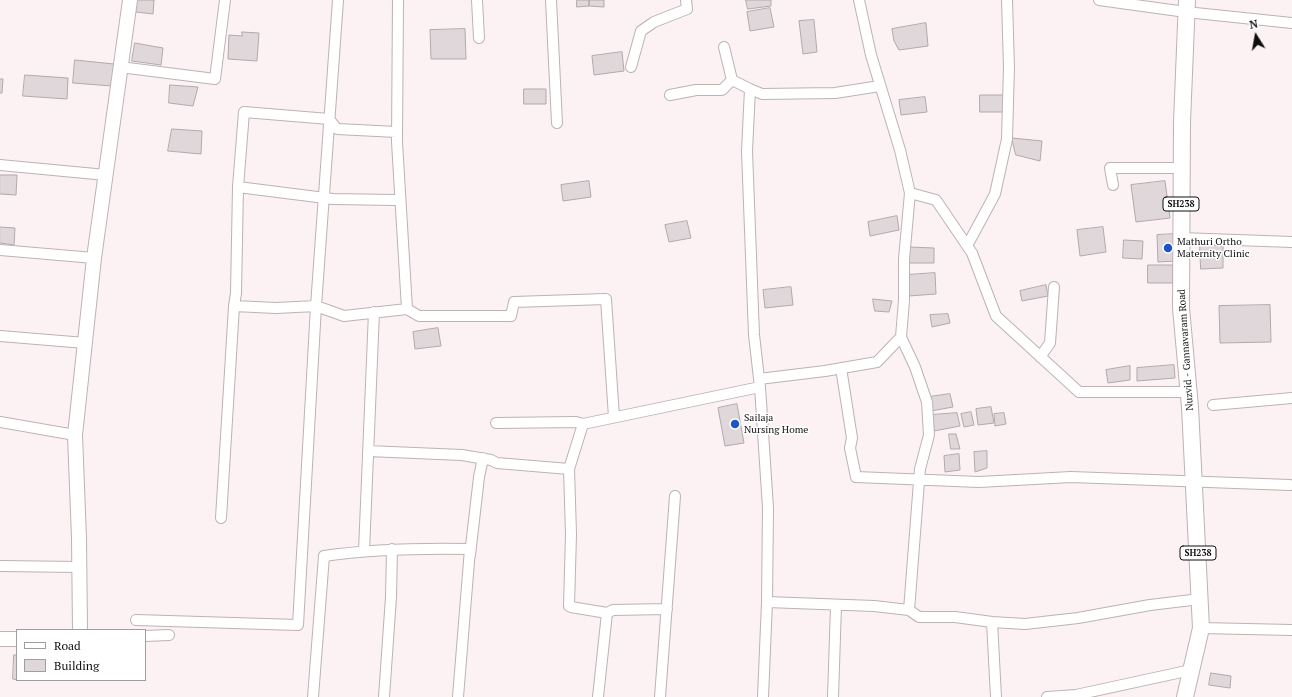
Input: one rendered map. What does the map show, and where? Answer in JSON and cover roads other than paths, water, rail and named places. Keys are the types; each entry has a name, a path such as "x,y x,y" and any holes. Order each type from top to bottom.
{"main road":[{"name":"Nuzvid - Gannavaram Road","path":"1187,6 1182,122 1181,308 1189,392 1201,628 1191,670 1188,696"}],"street":[{"path":"80,629 80,567 75,436 94,258 130,0"},
{"path":"120,67 215,79 225,0"},
{"path":"136,620 298,625 316,306 338,0"},
{"path":"398,0 397,132 407,309"},
{"path":"477,0 479,38"},
{"path":"551,0 557,123"},
{"path":"631,67 641,31 654,22 687,9 686,0"},
{"path":"859,0 871,55 900,150 910,193 904,259 904,300 901,337 915,367 927,402 929,435 920,469 909,610"},
{"path":"967,246 995,194 1006,139 1009,67 1007,0"},
{"path":"1099,0 1187,6 1292,23"},
{"path":"724,47 732,80 762,94 835,93 880,86"},
{"path":"670,94 696,90 722,90 732,80"},
{"path":"750,89 747,151 754,335 768,508 767,602 763,697"},
{"path":"221,518 238,259 238,187 244,112 329,119 338,128 397,132"},
{"path":"0,165 106,175"},
{"path":"1114,184 1110,168 1182,168"},
{"path":"238,187 324,197 387,200 400,199"},
{"path":"910,193 936,200 972,253 996,316 1079,392 1189,392"},
{"path":"1181,238 1292,242"},
{"path":"0,250 94,258"},
{"path":"1040,357 1050,343 1054,287"},
{"path":"234,306 276,308 316,306 344,316 407,309 419,316 511,316 514,302 606,299 614,417"},
{"path":"364,550 374,312"},
{"path":"0,336 85,343"},
{"path":"496,423 576,422 584,424 759,383 877,362 901,337"},
{"path":"841,368 852,438 850,448 856,477 979,482 1071,477 1290,485"},
{"path":"1213,405 1292,398"},
{"path":"0,422 75,436"},
{"path":"584,424 569,469 571,534 569,606 607,613 613,610 667,609"},
{"path":"368,451 462,455 483,458 497,463 569,469"},
{"path":"458,697 473,519 483,458"},
{"path":"660,697 675,496"},
{"path":"384,697 391,597 392,549"},
{"path":"313,697 324,556 364,550 470,549 467,578"},
{"path":"0,566 80,567"},
{"path":"767,602 836,606 874,606 909,610 919,617 955,617 992,622 1026,624 1078,618 1150,605 1200,599"},
{"path":"833,697 836,606"},
{"path":"598,697 607,613"},
{"path":"992,622 996,697"},
{"path":"1201,628 1292,630"},
{"path":"146,636 169,634"},
{"path":"0,639 16,639"},
{"path":"1047,697 1076,695 1191,670"}],"place":[{"name":"Mathuri Ortho Maternity Clinic","path":"1168,248"},
{"name":"Sailaja Nursing Home","path":"735,424"}]}
